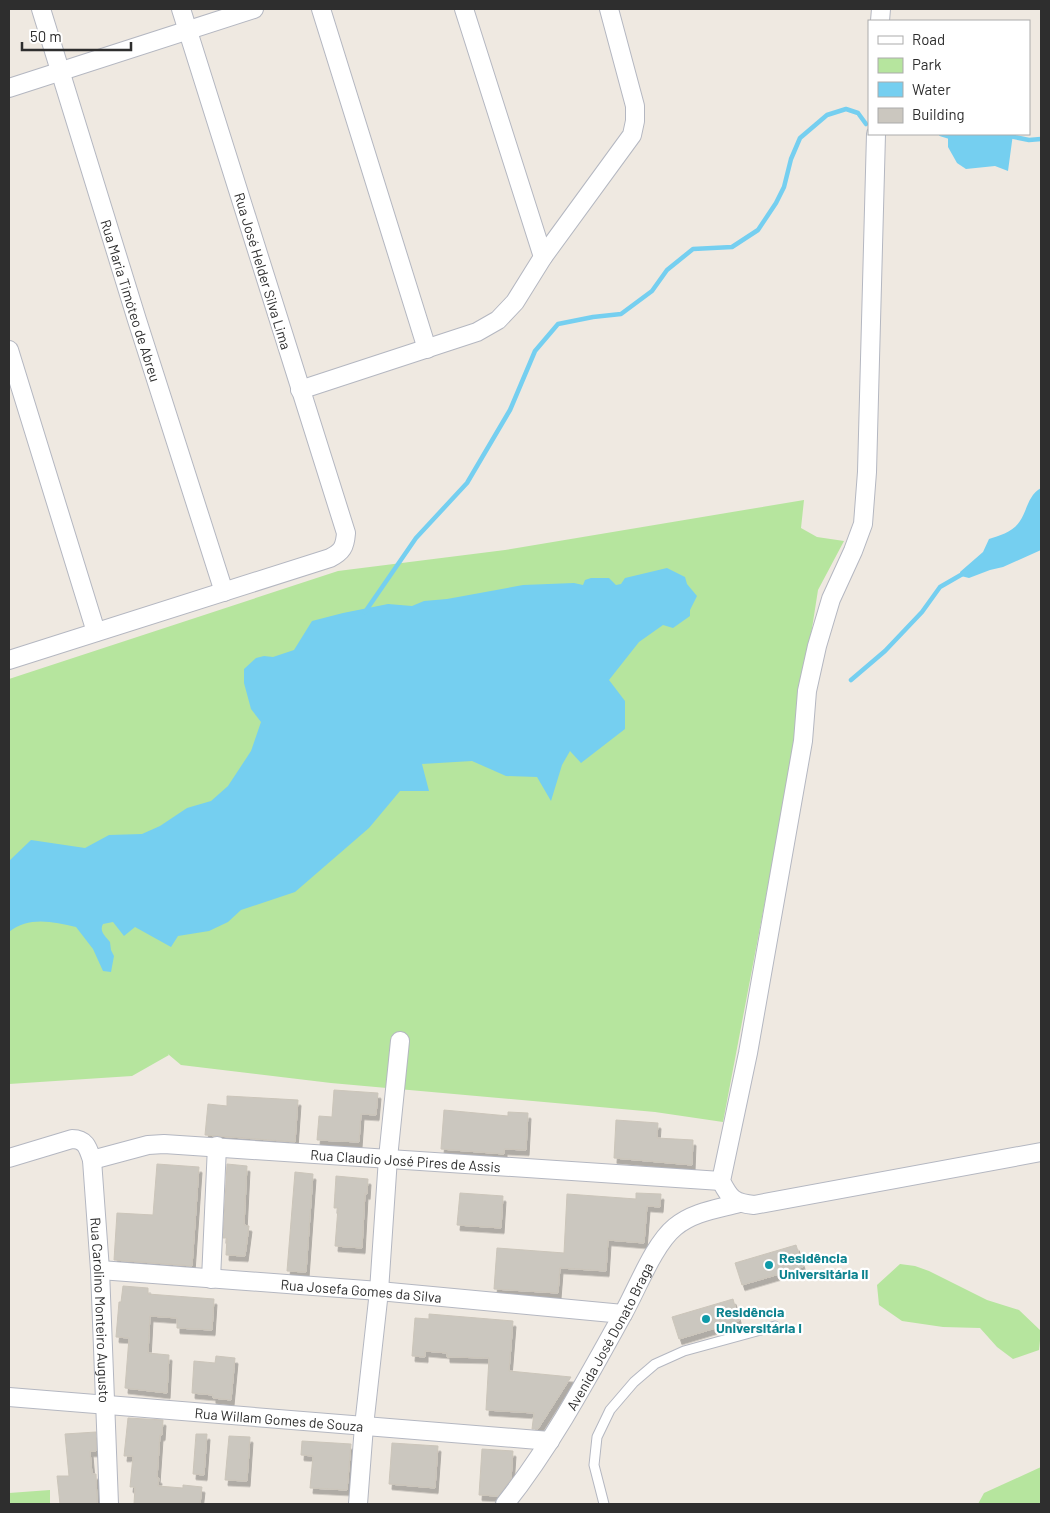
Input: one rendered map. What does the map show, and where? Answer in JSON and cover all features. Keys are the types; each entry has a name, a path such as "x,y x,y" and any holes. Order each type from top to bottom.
{"street":[{"name":"Rua Maria Timóteo de Abreu","path":"41,9 137,320 224,592"},
{"name":"Rua José Helder Silva Lima","path":"181,9 346,533 345,545 340,552 330,558 224,592"},
{"path":"9,88 254,9"},
{"path":"321,9 428,349"},
{"path":"464,9 543,257"},
{"path":"300,390 477,332 498,320 515,302 543,257 632,135 635,121 635,106 609,9"},
{"path":"739,1203 728,1194 721,1181 751,1034 803,741 808,691 816,646 831,599 853,552 863,524 867,472 876,135"},
{"path":"9,350 96,632"},
{"path":"9,660 224,592"},
{"path":"358,1504 400,1041"},
{"name":"Rua Carolino Monteiro Augusto","path":"9,1158 61,1142 80,1139 87,1144 92,1160 100,1270 109,1504"},
{"name":"Rua Claudio José Pires de Assis","path":"92,1160 148,1145 164,1144 217,1146 721,1181"},
{"path":"211,1279 217,1146"},
{"name":"Avenida José Donato Braga","path":"505,1504 550,1441 623,1314 660,1245 674,1228 690,1217 739,1203 754,1205 1041,1152"},
{"name":"Rua Josefa Gomes da Silva","path":"100,1270 378,1291 623,1314"},
{"name":"Rua Willam Gomes de Souza","path":"9,1397 550,1441"}],"lane":[{"path":"604,1504 594,1465 597,1438 610,1410 634,1382 655,1364 684,1351 775,1326"}],"green space":[{"path":"804,500 801,528 817,537 844,541 818,590 789,775 723,1122 655,1112 331,1083 181,1065 168,1054 132,1076 9,1084 9,679 338,571 505,550"},
{"path":"900,1264 915,1266 929,1271 987,1300 1019,1310 1041,1331 1039,1350 1013,1359 997,1347 980,1328 943,1327 902,1321 879,1305 877,1285"},
{"path":"1041,1467 1041,1504 978,1504 984,1493"},
{"path":"50,1490 50,1504 9,1504 9,1493"}],"water":[{"path":"948,135 1013,135 1008,171 995,166 966,169 957,163 948,147"},
{"path":"1041,488 1041,550 1003,567 969,578 961,576 960,572 983,552 989,539 1006,533 1017,525 1030,499"},
{"path":"667,568 685,577 687,584 697,596 690,610 690,616 673,628 663,625 639,642 609,680 625,701 625,729 581,763 570,751 562,765 551,801 537,777 506,776 472,761 422,764 429,791 400,791 369,828 295,892 241,910 228,922 209,931 178,936 171,947 135,927 124,936 113,922 103,924 102,931 110,942 114,956 111,972 103,971 93,949 76,927 50,922 33,922 17,927 9,932 9,861 31,840 85,848 109,835 142,834 160,826 187,808 211,801 228,786 251,751 261,722 251,709 244,683 244,669 256,658 264,656 273,657 294,650 312,621 388,604 412,606 424,601 447,599 523,585 574,583 583,585 585,580 591,578 609,578 616,585 621,584 625,578"}],"building":[{"path":"334,1090 378,1093 376,1115 361,1114 359,1142 317,1140 319,1116 332,1117"},
{"path":"227,1096 298,1100 295,1142 205,1135 208,1104 227,1106"},
{"path":"444,1110 508,1116 508,1112 528,1113 526,1150 504,1149 504,1154 441,1149"},
{"path":"616,1120 658,1123 657,1138 693,1140 692,1165 614,1158"},
{"path":"157,1164 199,1167 192,1266 114,1260 117,1213 153,1215"},
{"path":"227,1164 247,1166 244,1225 249,1226 245,1256 226,1255 227,1238 223,1238"},
{"path":"295,1172 313,1174 306,1272 287,1271"},
{"path":"336,1176 368,1179 367,1194 365,1193 362,1248 335,1246 338,1208 334,1208"},
{"path":"460,1193 503,1196 501,1228 457,1225"},
{"path":"636,1193 661,1194 660,1207 647,1206 644,1243 608,1240 606,1271 560,1268 558,1293 494,1289 497,1248 564,1253 567,1194 636,1199"},
{"name":"Residência Universitária II","path":"796,1245 803,1267 742,1285 735,1263"},
{"path":"123,1286 148,1288 148,1294 214,1299 212,1330 177,1328 177,1318 150,1316 148,1353 169,1355 167,1393 125,1388 129,1338 116,1337 119,1302 121,1302"},
{"name":"Residência Universitária I","path":"733,1299 739,1321 679,1339 672,1317"},
{"path":"429,1314 513,1321 509,1371 571,1377 538,1429 532,1429 534,1413 486,1410 489,1358 447,1357 447,1353 425,1351 425,1357 412,1356 415,1318 429,1319"},
{"path":"216,1356 235,1358 231,1400 213,1398 213,1395 192,1393 194,1361 215,1363"},
{"path":"128,1418 163,1420 162,1435 160,1435 158,1486 183,1488 183,1485 202,1487 200,1504 134,1504 135,1487 130,1487 133,1456 124,1456"},
{"path":"96,1432 96,1451 90,1451 92,1474 96,1474 97,1504 60,1504 57,1476 69,1476 65,1434"},
{"path":"196,1434 207,1434 204,1475 193,1474"},
{"path":"229,1436 250,1437 247,1481 225,1480"},
{"path":"302,1441 351,1444 347,1490 310,1488 313,1456 301,1455"},
{"path":"392,1443 438,1446 435,1488 389,1484"},
{"path":"482,1449 513,1451 511,1479 498,1496 479,1495"}],"waterway":[{"path":"365,612 416,538 467,483 510,410 535,351 558,324 621,314 652,291 667,270 693,249 732,247 758,230 776,203 784,187 791,159 800,138 827,115 846,109 858,113 866,124"},
{"path":"944,135 954,138"},
{"path":"1004,135 1029,140 1041,139"},
{"path":"851,680 885,651 922,612 940,587 966,572"}],"place":[{"name":"Residência Universitária II","path":"769,1265"},
{"name":"Residência Universitária I","path":"706,1319"}]}
